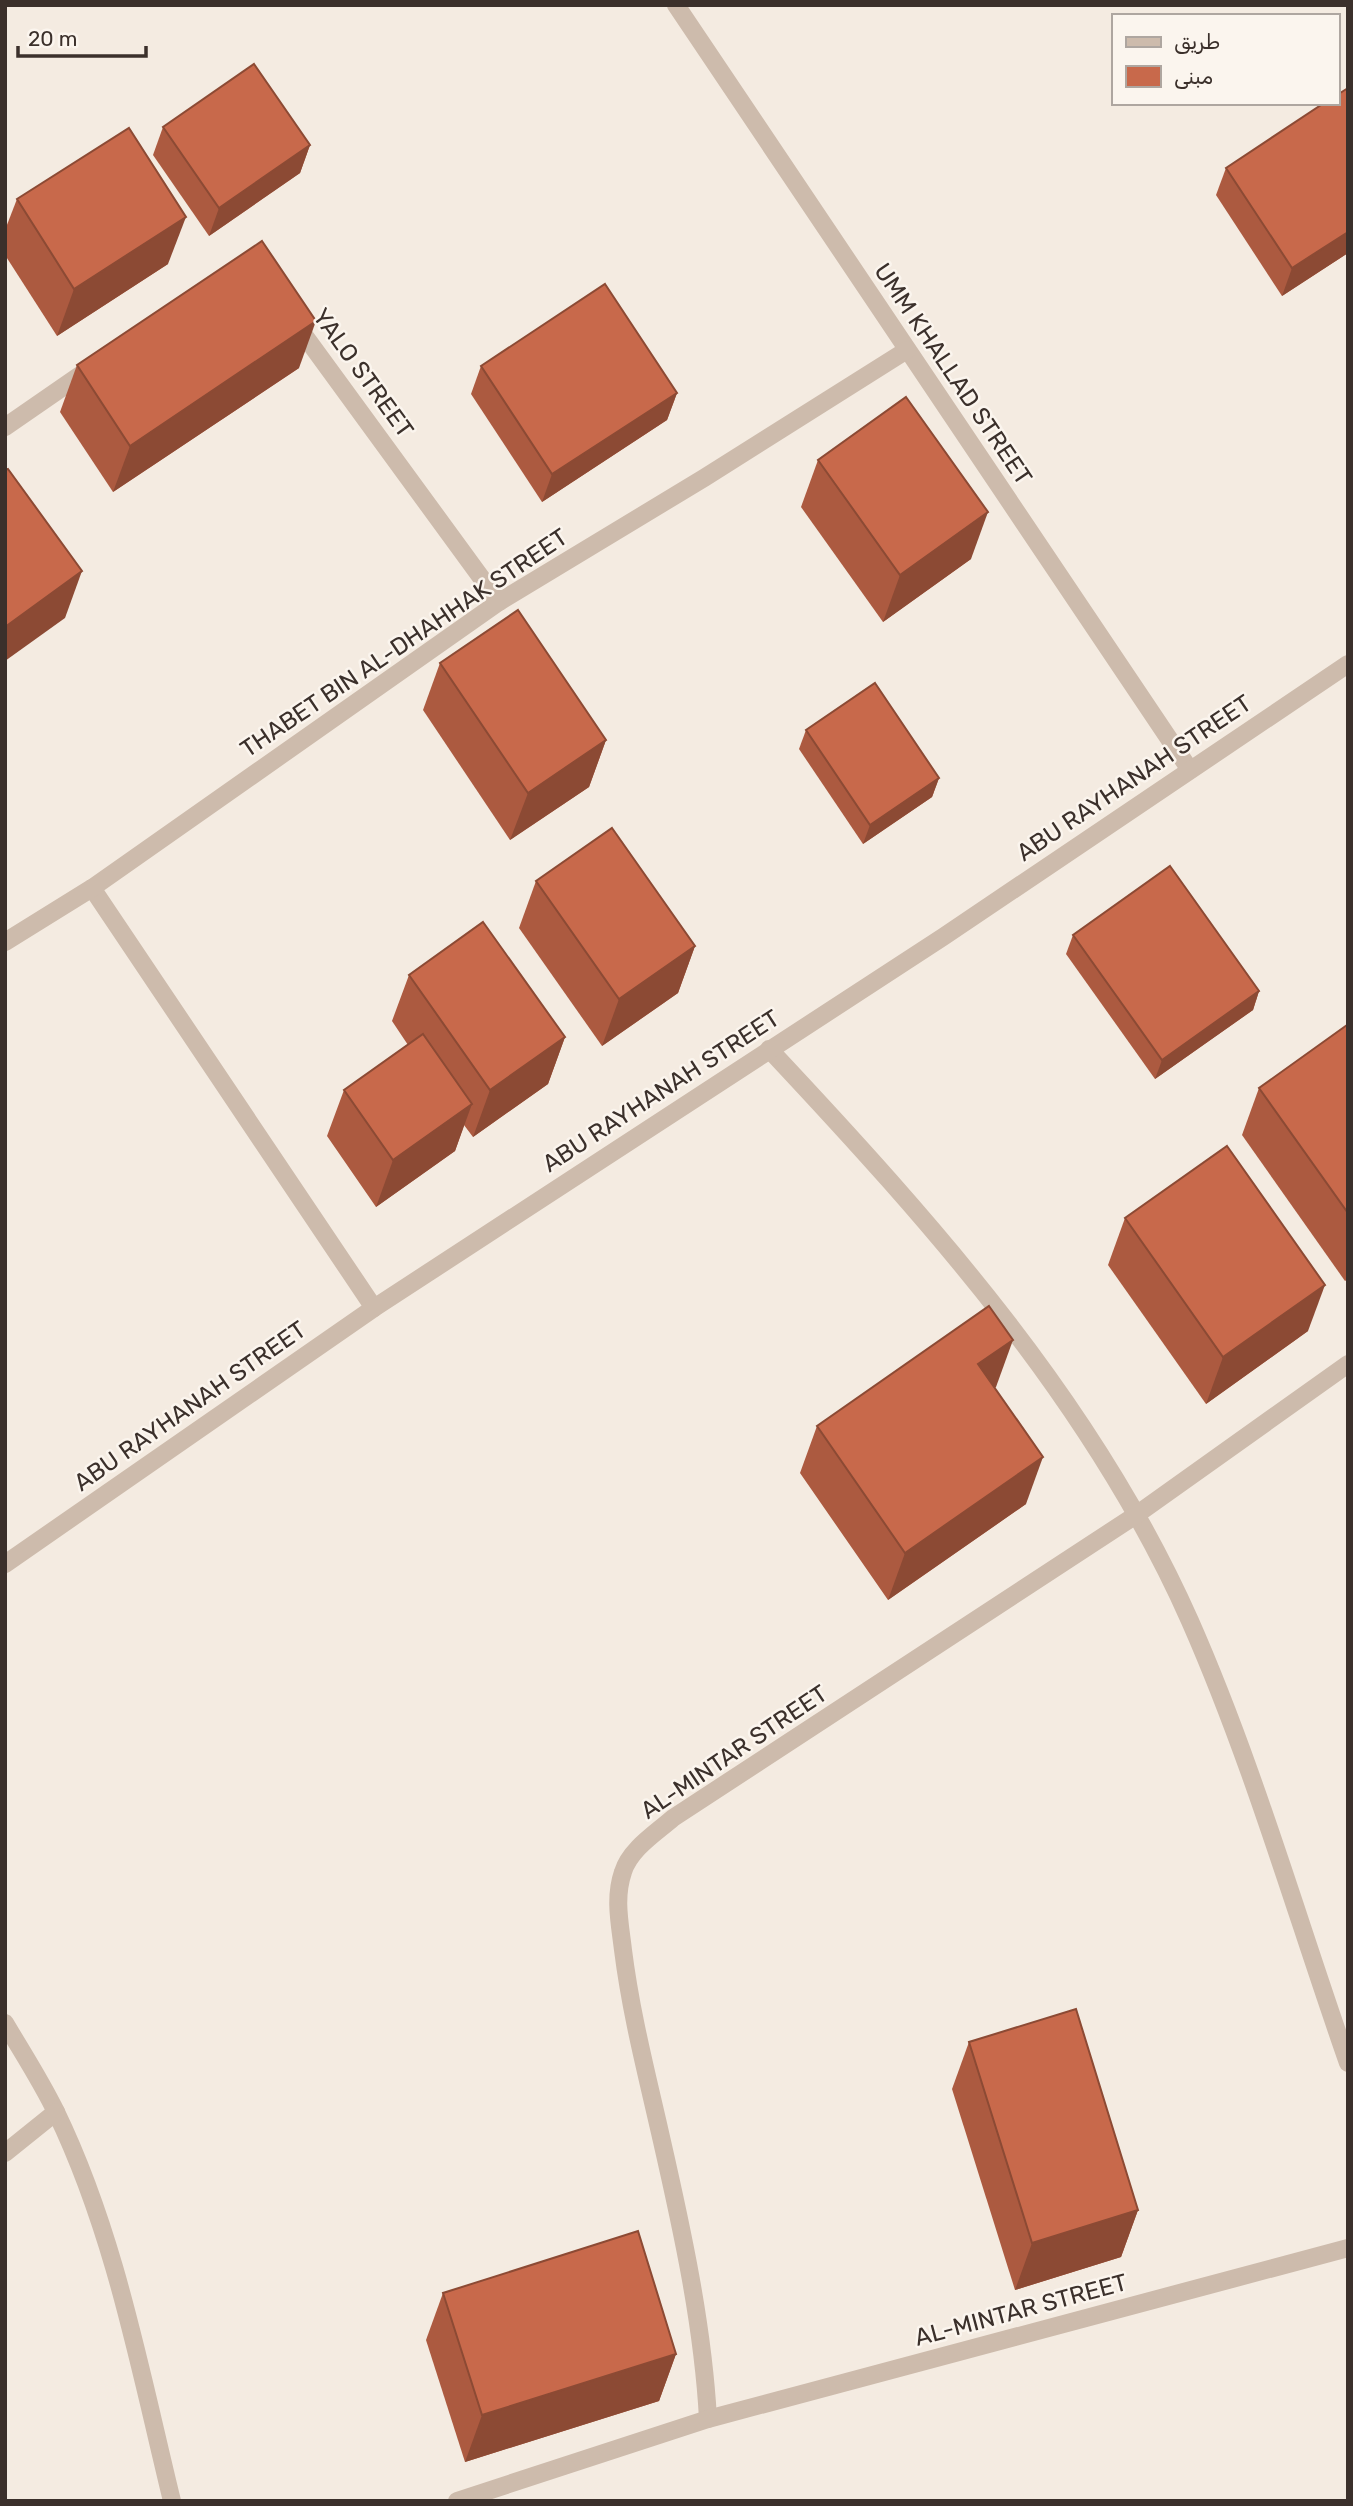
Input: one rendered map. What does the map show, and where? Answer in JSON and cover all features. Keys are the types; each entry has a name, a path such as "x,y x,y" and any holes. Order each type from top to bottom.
{"street":[{"name":"UMM KHALLAD STREET","path":"676,5 1190,770"},
{"name":"YALO STREET","path":"286,310 499,602"},
{"name":"THABET BIN AL-DHAHHAK STREET","path":"5,942 92,888 499,602 704,478 907,350"},
{"path":"5,427 101,361"},
{"name":"ABU RAYHANAH STREET","path":"5,1564 374,1308 943,937 1348,664"},
{"path":"92,888 374,1308"},
{"path":"769,1049 872,1160 1017,1332 1093,1443 1136,1516 1189,1619 1226,1709 1304,1925 1348,2063"},
{"name":"AL-MINTAR STREET","path":"708,2419 705,2373 687,2269 662,2140 630,2005 617,1899 624,1870 638,1849 673,1818 1136,1516 1348,1364"},
{"path":"5,2023 56,2112 94,2205 131,2327 172,2501"},
{"path":"5,2153 56,2112"},
{"name":"AL-MINTAR STREET","path":"457,2501 708,2419 1348,2248"}],"building":[{"path":"254,64 310,145 219,208 163,127"},
{"path":"1348,88 1348,232 1292,268 1226,168 1321,105 1339,105 1339,94"},
{"path":"129,128 186,217 74,289 17,199"},
{"path":"262,241 316,321 130,446 77,365"},
{"path":"605,284 677,393 552,474 481,366"},
{"path":"906,397 988,512 900,575 818,460"},
{"path":"8,469 82,571 5,627 5,470"},
{"path":"518,610 606,740 528,793 440,663"},
{"path":"875,683 939,778 870,825 806,730"},
{"path":"612,828 695,946 619,999 536,881"},
{"path":"1170,866 1259,991 1162,1060 1073,935"},
{"path":"483,922 565,1037 490,1090 409,975"},
{"path":"1348,1026 1348,1213 1259,1088"},
{"path":"423,1034 472,1104 393,1160 344,1090"},
{"path":"1227,1146 1325,1285 1223,1357 1125,1218"},
{"path":"989,1306 1013,1340 978,1364 1043,1457 905,1553 817,1426"},
{"path":"1076,2009 1138,2210 1032,2243 969,2042"},
{"path":"638,2231 676,2354 482,2415 443,2293"}]}
